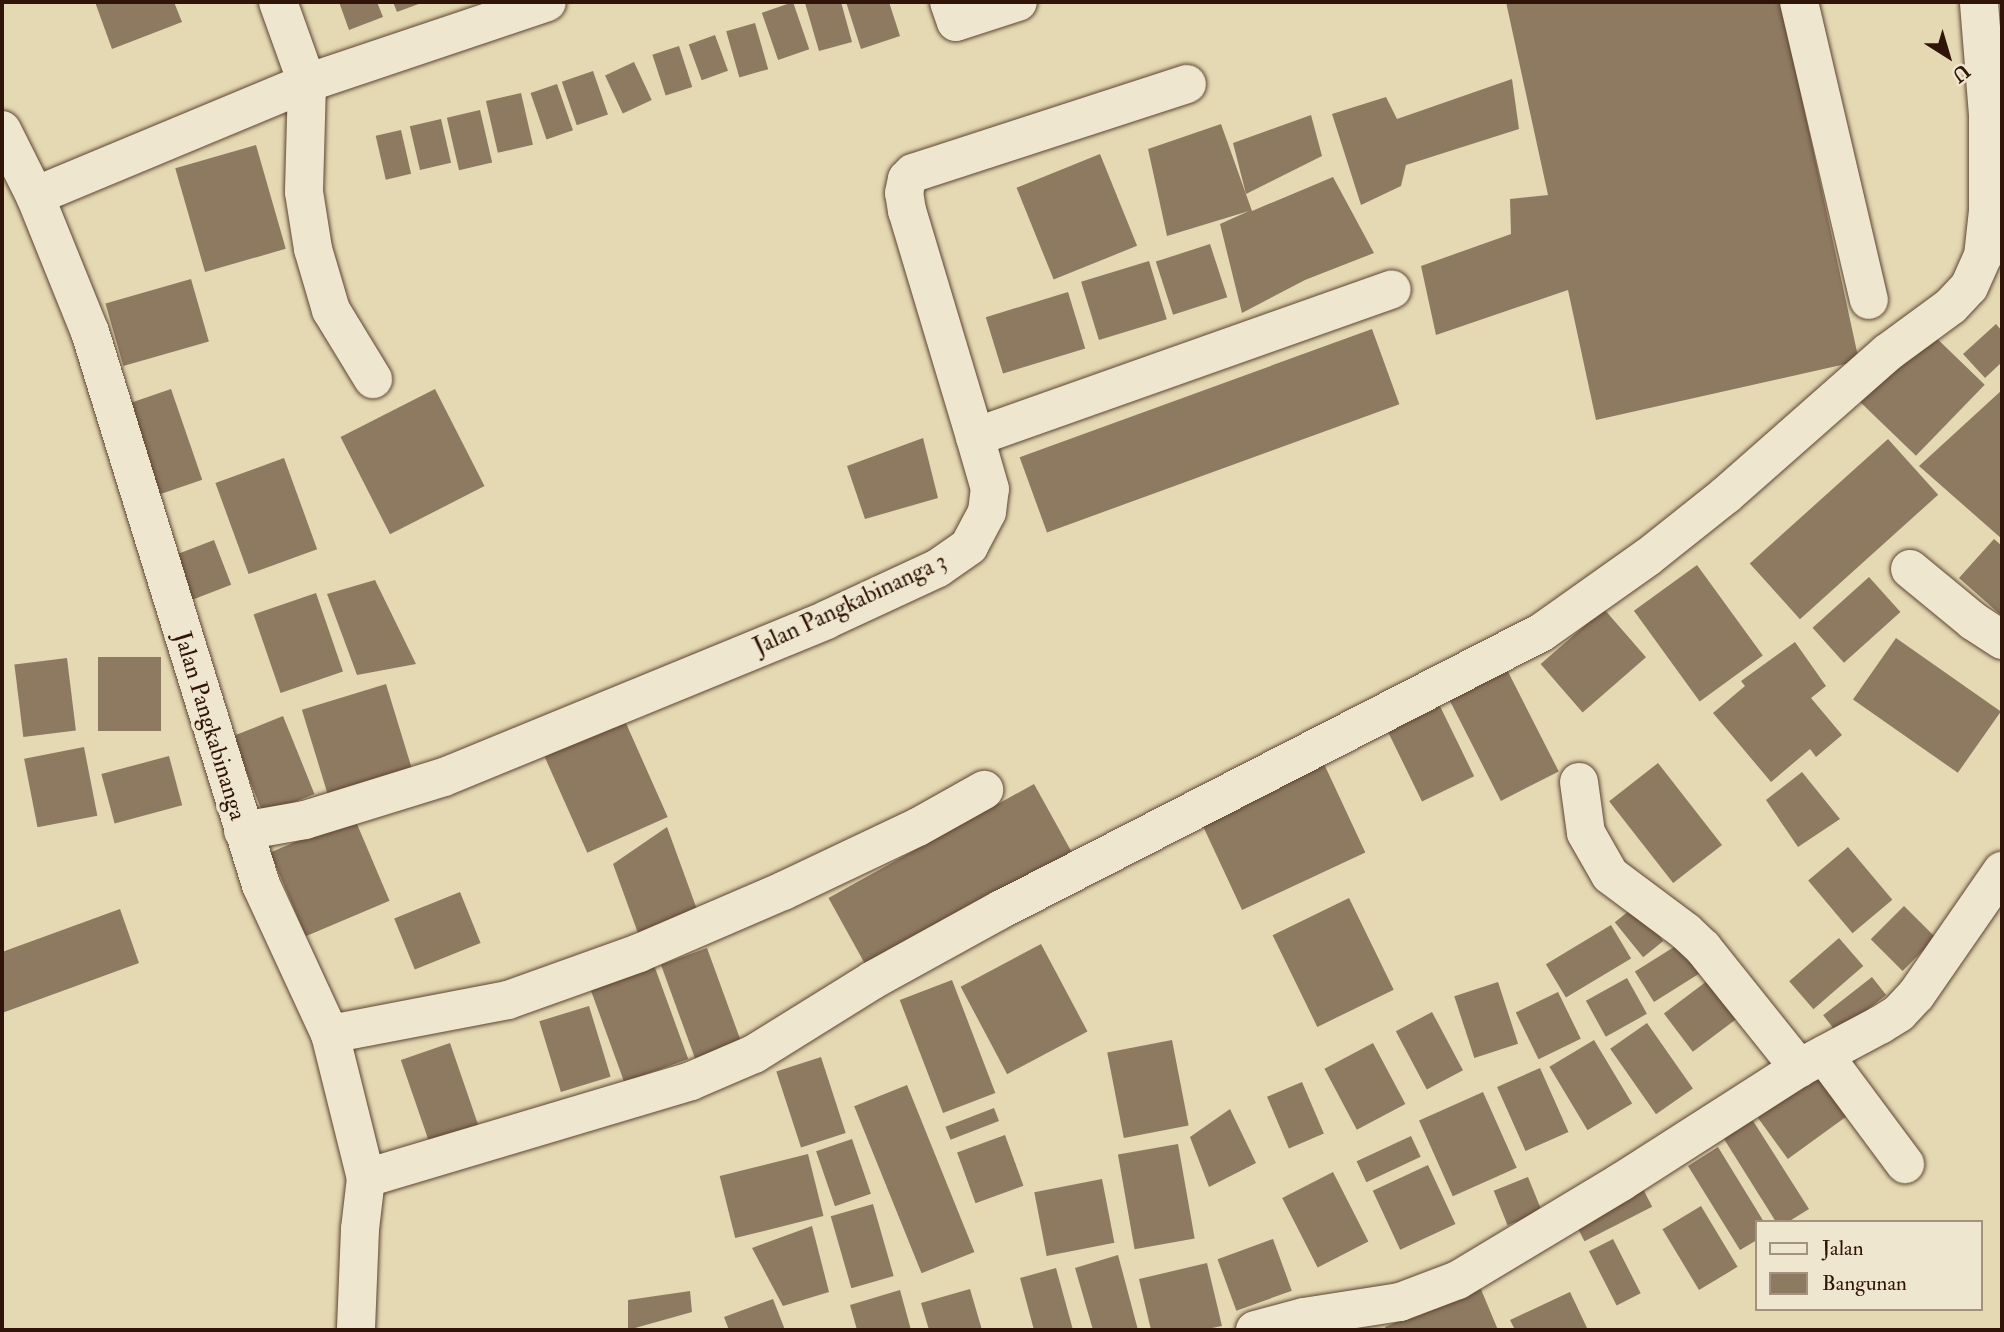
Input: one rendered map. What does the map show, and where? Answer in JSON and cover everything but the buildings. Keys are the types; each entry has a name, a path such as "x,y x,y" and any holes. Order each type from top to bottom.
{"street":[{"path":"278,2 307,83 304,192 313,249 331,310 373,379"},
{"path":"35,196 307,83 547,2"},
{"path":"949,2 956,22 1018,2"},
{"path":"1798,2 1869,300"},
{"path":"366,1178 691,1081 754,1054 873,980 1000,910 1542,632 1648,557 1726,495 1887,353 1951,306 1969,287 1983,256 1988,211 1988,115 1979,2"},
{"name":"Jalan Pangkabinanga 3","path":"243,831 304,820 444,777 826,620 938,568 969,546 987,512 990,489 907,211 904,193 907,179 913,173 1186,84"},
{"name":"Jalan Pangkabinanga","path":"2,130 35,196 90,332 261,886 331,1034 366,1178 360,1229 356,1330"},
{"path":"975,437 1392,289"},
{"path":"1910,569 1973,621 2002,640"},
{"path":"1579,782 1586,833 1610,875 1685,931 1703,948 1812,1061 1905,1164"},
{"path":"331,1034 508,1000 639,953 783,891 918,827 984,790"},
{"path":"1255,1330 1304,1317 1400,1302 1458,1280 1621,1182 1812,1061 1880,1025 1899,1013 1916,995 2002,871"}]}
